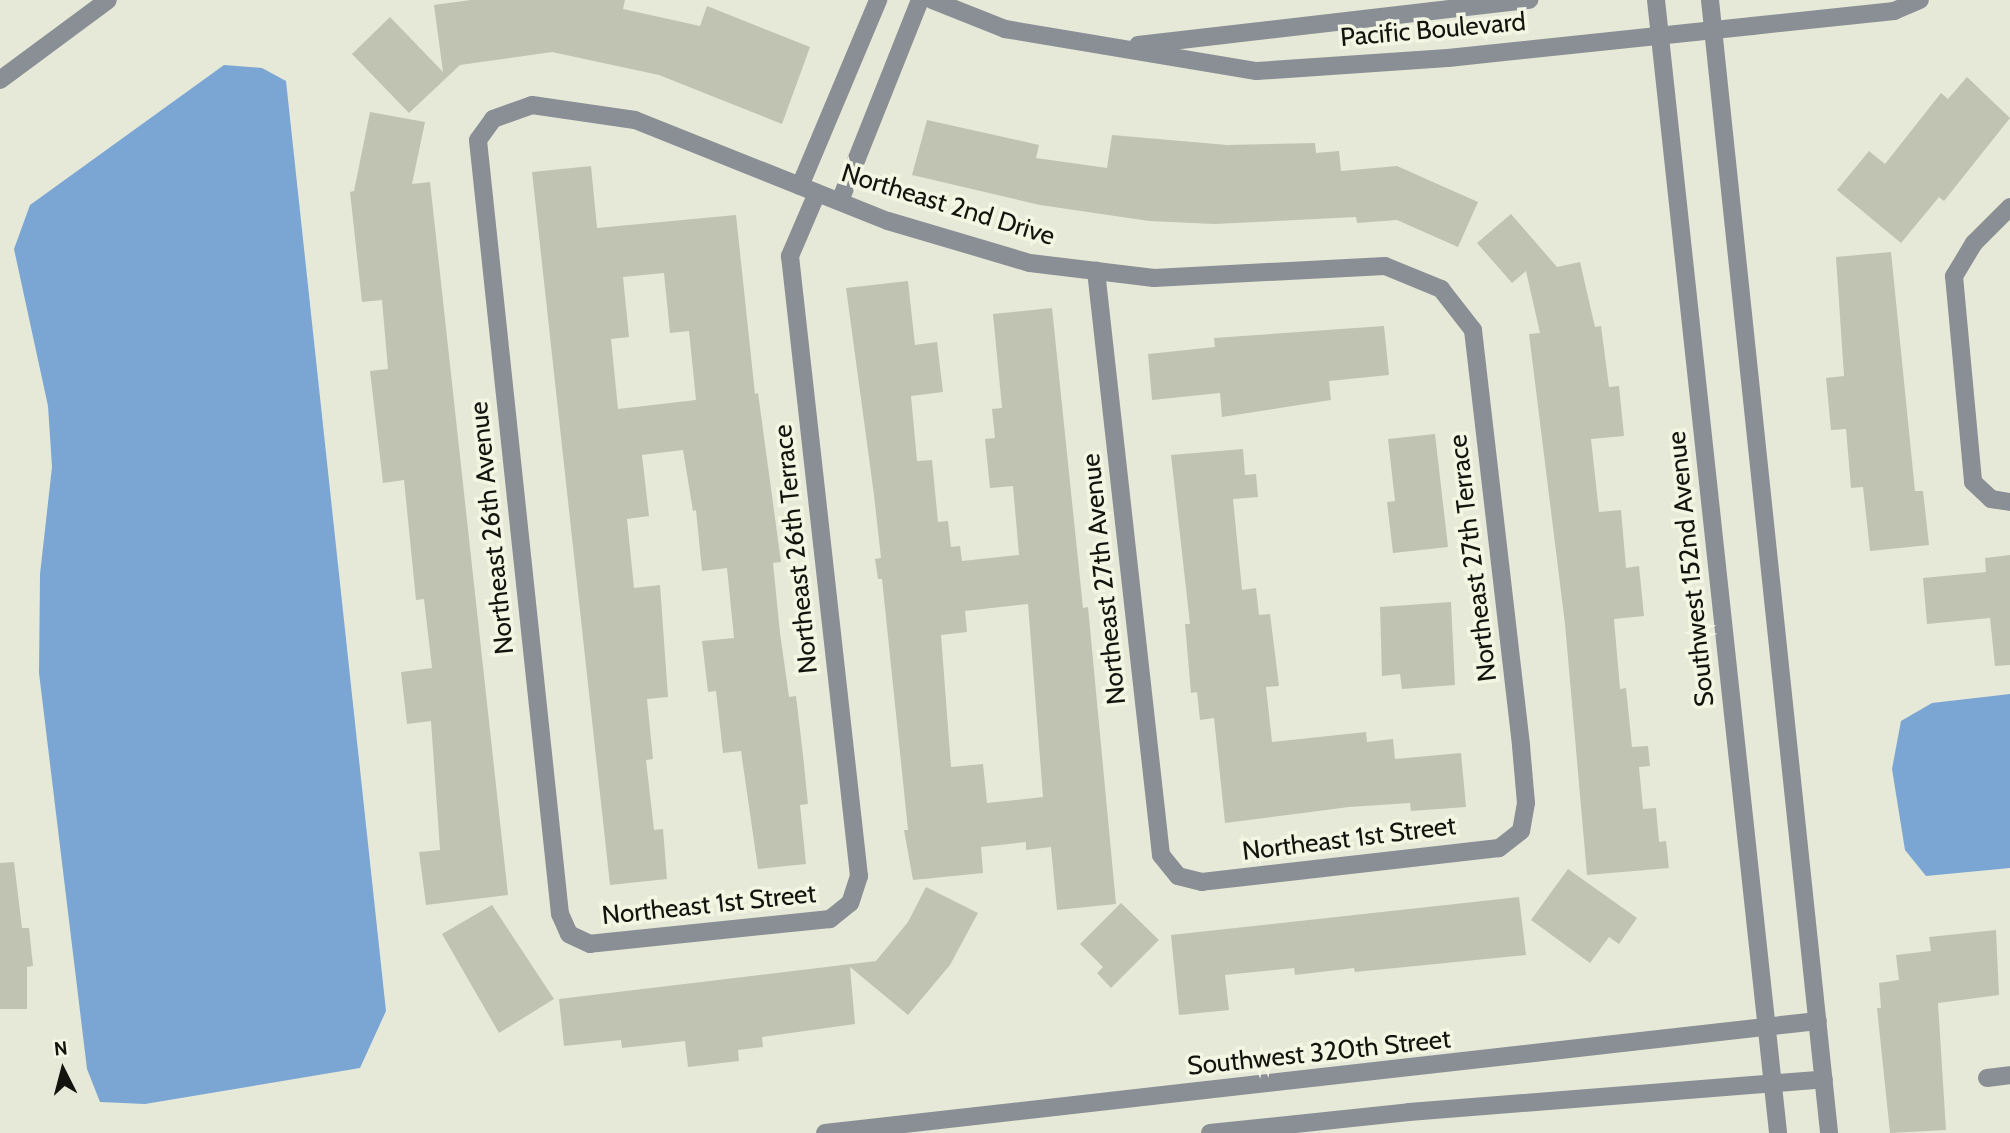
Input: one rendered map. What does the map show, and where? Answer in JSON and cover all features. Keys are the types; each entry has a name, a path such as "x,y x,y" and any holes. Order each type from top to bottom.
{"street":[{"path":"0,80 108,0"},
{"path":"800,186 878,0"},
{"path":"840,201 932,0"},
{"name":"Pacific Boulevard","path":"932,0 970,7 1005,29 1257,71 1448,58 1894,11 1920,0"},
{"name":"Pacific Boulevard","path":"1118,48 1529,0"},
{"name":"Southwest 152nd Avenue","path":"1656,0 1778,1133"},
{"path":"1710,0 1829,1133"},
{"name":"Northeast 2nd Drive","path":"493,119 532,105 635,120 817,193 1030,263 1154,278 1385,266 1441,289"},
{"name":"Northeast 26th Avenue","path":"493,119 478,140 560,914 569,934"},
{"name":"Northeast 26th Terrace","path":"817,193 789,256 859,876 850,903"},
{"path":"2010,207 1974,243 1954,276 1973,482 1991,499 2010,502"},
{"name":"Northeast 27th Avenue","path":"1097,271 1161,855 1178,876"},
{"name":"Northeast 27th Terrace","path":"1441,289 1472,330 1521,746 1526,803 1521,831"},
{"name":"Northeast 1st Street","path":"1178,876 1202,883 1499,848 1521,831"},
{"name":"Northeast 1st Street","path":"569,934 590,944 830,919 850,903"},
{"name":"Southwest 320th Street","path":"825,1133 1767,1030 1818,1021"},
{"path":"1987,1077 2010,1075"},
{"path":"1210,1133 1409,1112 1824,1079"}],"water":[{"path":"224,65 262,68 286,81 386,1011 360,1068 145,1104 100,1102 87,1069 39,673 40,574 52,467 48,406 14,249 30,205"},
{"path":"2010,694 2010,868 1926,876 1905,850 1892,769 1901,721 1932,703"}],"building":[{"path":"471,0 625,0 623,9 700,26 707,6 810,47 782,124 659,75 552,52 460,65 409,113 352,54 390,17 443,72 434,5"},
{"path":"1967,77 2010,118 1944,201 1939,197 1901,243 1837,190 1869,151 1885,164 1941,93 1948,99"},
{"path":"370,112 425,122 412,184 430,182 508,895 426,905 419,852 440,850 431,721 407,724 401,672 432,668 424,599 416,600 404,480 383,483 370,371 388,369 382,300 362,302 350,192 354,191"},
{"path":"927,120 1039,145 1036,158 1107,168 1112,135 1227,145 1315,143 1316,153 1339,151 1341,171 1397,166 1478,202 1458,247 1397,220 1357,223 1356,217 1214,224 1149,221 1040,205 912,175"},
{"path":"591,166 597,228 736,215 755,394 758,393 781,562 773,563 780,633 789,697 796,696 803,755 808,804 800,805 806,864 758,869 741,751 723,753 716,691 708,692 702,641 734,638 727,568 702,571 696,510 693,511 683,450 642,455 649,516 627,519 634,588 660,585 668,697 647,699 653,759 646,760 654,830 663,829 667,879 610,885 532,172","holes":["664,273 670,333 689,331 696,400 618,409 611,339 629,337 623,277"]},
{"path":"1511,214 1557,267 1580,262 1595,327 1601,326 1609,387 1619,386 1624,436 1591,439 1599,512 1621,510 1626,568 1639,566 1644,616 1614,619 1620,689 1626,688 1632,747 1648,746 1650,766 1639,767 1643,809 1656,808 1659,842 1666,841 1669,868 1587,875 1565,624 1529,334 1540,333 1526,271 1512,283 1477,243"},
{"path":"1891,252 1915,491 1923,491 1929,545 1870,551 1863,487 1851,488 1846,429 1831,430 1826,378 1844,376 1836,257"},
{"path":"908,281 915,345 937,342 943,392 911,396 917,461 932,460 938,522 948,521 951,547 960,546 962,561 1019,555 1013,486 990,488 985,439 995,438 992,409 1002,408 993,314 1052,308 1083,608 1088,607 1116,904 1057,910 1051,847 1026,850 1026,842 981,847 983,873 913,880 904,830 908,830 882,579 878,579 875,559 881,558 874,495 846,288","holes":["1028,604 1043,797 987,803 983,764 951,767 941,635 967,632 965,611"]},
{"path":"1384,326 1389,375 1329,381 1331,400 1222,417 1220,393 1152,400 1148,354 1215,347 1214,338"},
{"path":"1435,434 1448,547 1393,553 1387,502 1395,501 1388,439"},
{"path":"1243,449 1245,475 1256,474 1258,497 1233,499 1242,590 1256,588 1259,615 1270,614 1279,686 1266,687 1272,742 1366,732 1367,742 1393,739 1395,759 1461,753 1466,807 1411,811 1410,803 1349,807 1225,823 1214,718 1200,720 1197,692 1191,693 1185,624 1190,624 1171,455"},
{"path":"2010,555 2010,665 1995,666 1990,618 1927,624 1923,578 1986,572 1985,558"},
{"path":"1451,602 1455,685 1402,689 1400,674 1382,676 1380,607"},
{"path":"14,862 22,928 29,928 33,966 27,967 27,1009 0,1009 0,863"},
{"path":"1568,869 1637,918 1619,944 1609,937 1590,963 1531,920"},
{"path":"926,887 978,913 950,965 908,1015 850,967 855,1024 762,1037 763,1047 738,1050 739,1061 688,1067 685,1041 622,1048 621,1040 564,1046 559,999 876,961 908,922"},
{"path":"1519,897 1526,955 1355,972 1354,968 1295,975 1294,968 1225,975 1229,1010 1179,1015 1171,935"},
{"path":"1121,903 1159,940 1111,988 1097,973 1103,967 1080,944"},
{"path":"492,905 554,999 499,1033 442,934"},
{"path":"1996,930 1999,995 1938,1003 1946,1130 1890,1133 1877,1008 1881,1008 1879,983 1899,980 1896,955 1931,951 1929,937"}]}
